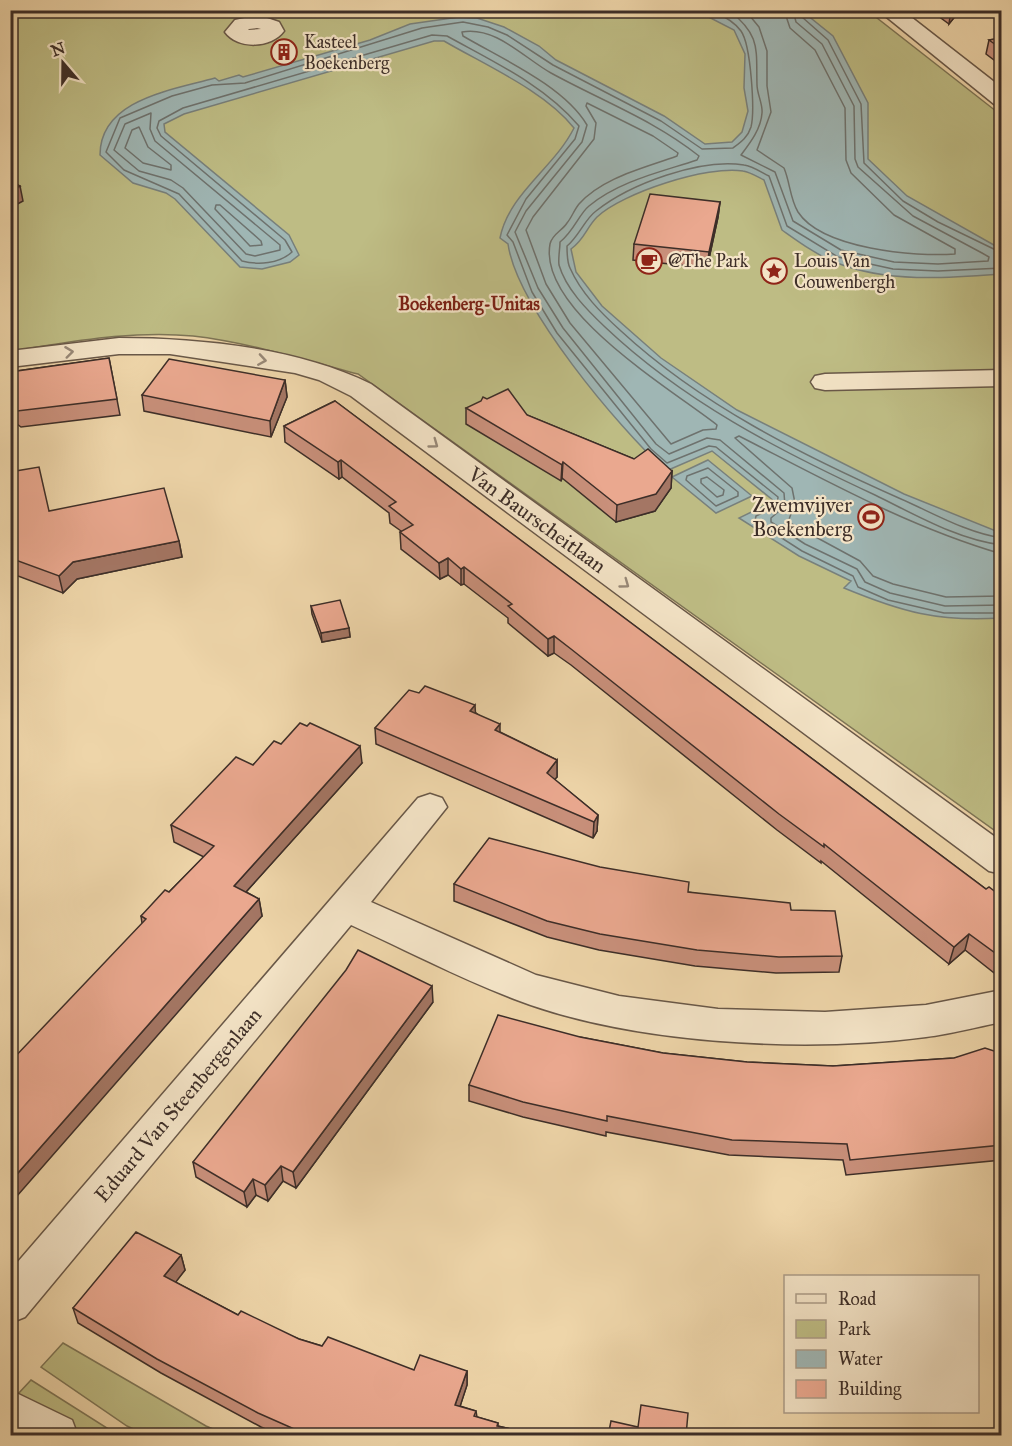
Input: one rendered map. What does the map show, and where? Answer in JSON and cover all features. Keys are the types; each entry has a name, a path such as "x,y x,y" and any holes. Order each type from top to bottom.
{"street":[{"path":"888,10 1002,99"},
{"name":"Van Baurscheitlaan","path":"10,359 147,345 298,365 329,374 361,390 1002,861"},
{"path":"825,382 1002,378"},
{"name":"Eduard Van Steenbergenlaan","path":"10,1303 430,807"},
{"path":"346,907 529,989 619,1012 717,1025 825,1029 926,1021 1002,1006"},
{"path":"10,1412 56,1436"},
{"path":"10,1428 21,1436"}],"green space":[{"path":"11,11 868,11 1001,115 1001,835 358,374 255,347 193,336 124,336 11,351"},
{"path":"63,1343 206,1426 227,1435 146,1435 127,1426 41,1367"},
{"path":"31,1380 118,1435 77,1435 18,1394"}],"water":[{"path":"697,11 802,11 833,36 868,103 868,159 907,196 1001,249 1001,274 939,278 897,276 877,274 837,263 816,253 782,230 764,180 746,172 728,170 709,172 666,183 645,190 609,208 597,217 571,249 576,272 602,306 661,358 737,410 904,494 1001,533 1001,618 958,618 921,614 844,588 851,581 799,556 739,518 774,501 712,451 666,471 646,451 597,396 549,332 515,270 508,244 500,238 513,207 555,156 574,128 547,102 531,91 444,41 434,41 184,114 164,124 165,132 289,235 299,255 290,262 262,269 240,267 175,199 166,193 133,183 100,155 103,136 112,121 125,109 160,93 215,78 219,81 239,75 243,77 370,40 410,24 459,17 477,18 504,27 539,46 556,60 664,116 705,144 732,142 742,132 748,111 744,88 745,54 734,30"},
{"path":"708,460 752,496 716,513 672,477"}],"building":[{"path":"1002,38 1002,49 989,40"},
{"path":"10,180 20,186 10,190"},
{"path":"650,194 720,202 709,252 634,244"},
{"path":"109,358 117,399 17,411 10,408 10,372"},
{"path":"169,359 285,380 270,421 142,395"},
{"path":"508,389 527,415 634,459 648,449 672,471 656,494 617,505 563,462 562,465 466,408 481,401 483,397 487,399"},
{"path":"335,401 986,889 989,887 1002,897 1002,924 998,927 1002,958 969,934 954,947 824,844 824,847 779,814 554,636 548,639 508,606 512,604 464,567 461,569 448,558 439,563 400,532 413,525 389,506 396,502 341,460 338,462 284,426"},
{"path":"39,467 49,511 164,488 179,541 73,562 59,576 10,558 10,472"},
{"path":"340,600 349,628 321,633 311,606"},
{"path":"425,686 475,705 470,711 500,724 495,730 557,760 547,773 598,815 594,822 375,728 409,690 419,693"},
{"path":"300,723 307,726 310,723 360,746 234,886 259,899 10,1182 10,1062 146,919 141,916 165,890 169,892 214,846 171,825 236,757 253,765 274,741 281,744"},
{"path":"489,838 600,867 689,882 688,892 790,903 791,910 835,911 842,956 779,957 697,950 600,934 547,921 454,884"},
{"path":"358,950 432,986 293,1172 281,1166 265,1185 253,1179 244,1192 193,1162 346,970"},
{"path":"498,1015 580,1037 663,1053 747,1062 833,1066 954,1058 985,1048 997,1052 1002,1051 1002,1145 850,1160 847,1144 732,1140 607,1116 607,1121 523,1102 469,1085"},
{"path":"136,1232 181,1255 164,1276 238,1315 241,1311 299,1339 322,1346 328,1337 414,1370 420,1355 467,1371 455,1405 476,1411 474,1416 498,1423 497,1426 542,1436 310,1436 258,1413 157,1359 73,1308"},
{"path":"641,1405 688,1413 686,1436 608,1436 611,1421 638,1427"},
{"path":"1002,1428 1002,1436 969,1436 968,1430"}],"place":[{"name":"Kasteel Boekenberg","path":"284,52"},
{"name":"@The Park","path":"649,261"},
{"name":"Louis Van Couwenbergh","path":"774,271"},
{"name":"Zwemvijver Boekenberg","path":"871,517"}],"district":[{"name":"Boekenberg-Unitas","path":"469,304"}]}
